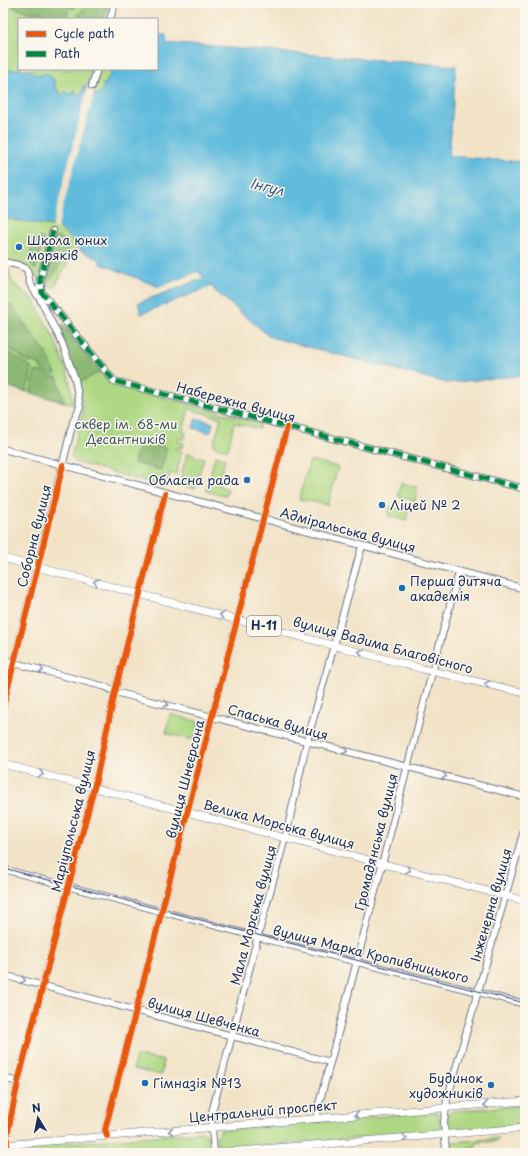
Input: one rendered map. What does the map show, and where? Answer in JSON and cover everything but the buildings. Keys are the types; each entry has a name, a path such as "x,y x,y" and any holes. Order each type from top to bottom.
{"main road":[{"name":"вулиця Вадима Благовісного","path":"3,558 432,671 525,693"},
{"name":"Велика Морська вулиця","path":"3,764 525,901"},
{"name":"Центральний проспект","path":"5,1144 525,1101"},
{"path":"213,1153 525,1128"}],"street":[{"path":"110,18 114,3"},
{"path":"92,86 97,70"},
{"path":"39,297 40,280 53,232"},
{"path":"3,262 18,265 27,269 30,284 39,297"},
{"name":"Набережна вулиця","path":"40,280 42,293 114,381 525,489"},
{"name":"Соборна вулиця","path":"3,706 73,422 78,413 78,395 72,368 62,343 39,297"},
{"name":"вулиця Шнеєрсона","path":"107,1136 106,1130 135,1010 188,813 287,427"},
{"name":"Адміральська вулиця","path":"3,449 165,494 525,589"},
{"name":"Маріупольська вулиця","path":"7,1153 5,1144 18,1082 69,886 115,692 141,594 165,494"},
{"name":"Мала Морська вулиця","path":"213,1153 211,1128 212,1116 257,937 285,838 307,742 362,546"},
{"name":"Громадянська вулиця","path":"318,1119 317,1111 383,864 406,767 459,572"},
{"name":"Спаська вулиця","path":"3,660 106,687 115,692 525,797"},
{"name":"Інженерна вулиця","path":"446,1153 444,1135 445,1108 525,827"},
{"name":"вулиця Марка Кропивницького","path":"3,869 257,937 525,1004"},
{"name":"вулиця Шевченка","path":"3,975 330,1062"},
{"path":"3,1078 18,1082"}],"green space":[{"path":"3,3 109,3 105,18 18,18 18,70 3,71"},
{"path":"13,3 78,3 73,9 69,6 68,13 64,18 47,18 44,14 41,16 42,12 27,12 13,7"},
{"path":"89,3 108,3 104,18 81,18 79,16 79,13 87,5 91,8"},
{"path":"27,70 91,70 87,86 84,86 83,93 75,94 75,88 72,95 62,95 55,87 55,83 48,77 49,75 35,75"},
{"path":"99,70 111,70 112,72 106,84 104,84 102,93 98,96 94,94"},
{"path":"3,218 59,227 78,244 54,288 40,280 22,264 3,261"},
{"path":"39,237 43,239 36,269 34,269 30,258 31,249 35,238"},
{"path":"58,237 66,241 68,247 59,266 47,283 45,280 53,239"},
{"path":"5,268 9,269 11,281 33,299 54,338 68,374 74,405 3,385 3,278"},
{"path":"3,303 12,306 45,351 56,374 51,375 41,368 39,364 30,361 30,363 3,344"},
{"path":"63,324 101,371 79,383 58,327"},
{"path":"3,348 31,367 32,371 26,392 3,385"},
{"path":"41,371 51,377 57,377 65,402 30,393 35,372"},
{"name":"сквер ім. 68-ми Десантників","path":"101,371 109,383 260,423 259,429 234,423 228,450 213,446 221,418 189,409 183,431 186,433 184,439 179,438 178,441 184,443 182,448 177,447 176,450 182,451 176,475 170,473 166,487 75,462 71,456 83,413 79,383"},
{"path":"140,441 167,448 161,470 134,463"},
{"path":"187,453 204,458 195,489 179,485"},
{"path":"215,456 225,459 219,486 228,489 226,496 206,491"},
{"path":"310,460 338,467 328,505 299,499"},
{"path":"401,483 418,487 415,501 398,496"},
{"path":"390,506 408,511 406,521 388,516"},
{"path":"170,714 199,722 194,740 166,733"},
{"path":"136,1055 164,1061 161,1075 133,1069"},
{"path":"525,1105 525,1125 455,1131 448,1127 447,1115 452,1111"},
{"path":"432,1112 437,1113 440,1118 441,1126 437,1132 223,1149 217,1146 216,1136 220,1130"},
{"path":"203,1132 208,1136 209,1145 207,1149 170,1153 13,1153 14,1149 18,1147"},
{"path":"500,1138 497,1141 476,1143 476,1146 470,1147 471,1153 452,1153 452,1142"}],"water":[{"name":"Інгул","path":"158,34 166,35 166,43 456,66 449,156 525,162 525,375 447,383 270,337 214,290 212,286 141,314 138,303 204,278 198,271 159,287 99,263 101,260 81,251 74,241 59,227 3,218 3,71 28,70 39,75 46,73 54,80 55,87 62,95 65,92 72,95 75,88 75,94 79,95 83,92 84,86 87,86 86,93 98,95 104,87 102,84 106,84 111,74 111,70 158,70"},
{"path":"196,418 213,423 210,433 193,428"}],"pier":[{"path":"88,85 88,91 94,93 57,229 52,228"}],"tram line":[{"path":"3,868 525,1003"}],"marked path":[{"path":"53,231 40,280 42,293 114,381 525,489"}],"cycle path":[{"path":"107,1136 105,1130 287,427"},
{"path":"3,707 63,465"},
{"path":"7,1153 7,1136 18,1082 96,780 115,692 165,494"}],"place":[{"name":"Школа юних моряків","path":"19,247"},
{"name":"Обласна рада","path":"247,480"},
{"name":"Ліцей № 2","path":"382,505"},
{"name":"Перша дитяча академія","path":"402,588"},
{"name":"Гімназія №13","path":"145,1083"},
{"name":"Будинок художників","path":"491,1085"}]}
